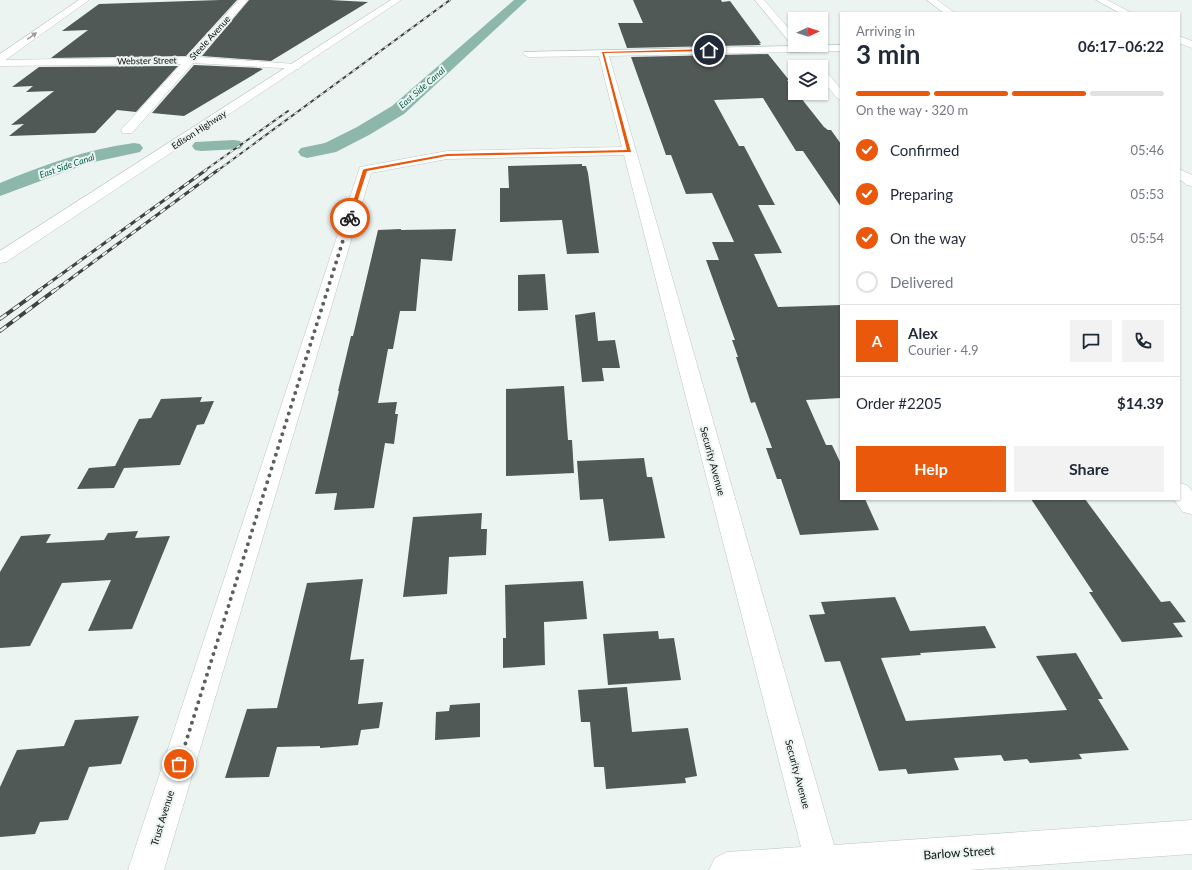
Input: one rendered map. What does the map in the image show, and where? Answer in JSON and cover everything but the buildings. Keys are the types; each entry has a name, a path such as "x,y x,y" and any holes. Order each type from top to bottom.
{"street":[{"path":"0,59 85,0"},
{"name":"Steele Avenue","path":"127,130 244,0"},
{"name":"Edison Highway","path":"0,258 397,0"},
{"path":"759,0 788,33"},
{"path":"931,0 949,12"},
{"path":"1100,0 1125,12"},
{"path":"0,50 18,37 20,31"},
{"path":"528,54 788,45"},
{"path":"828,47 840,48"},
{"name":"Security Avenue","path":"603,52 823,867"},
{"path":"804,52 811,60"},
{"name":"Webster Street","path":"0,63 190,60 295,66"},
{"path":"828,80 840,95"},
{"name":"Trust Avenue","path":"146,870 365,170 447,155 630,151"},
{"path":"1180,174 1192,182"},
{"path":"1180,492 1192,506"},
{"name":"Barlow Street","path":"727,870 823,867 1192,837"}],"waterway":[{"name":"East Side Canal","path":"307,152 330,148 363,131 398,110 521,0"},
{"name":"East Side Canal","path":"201,146 234,145"},
{"name":"East Side Canal","path":"0,190 66,164 100,154 134,148"}],"railway":[{"path":"217,171 450,0"},
{"path":"204,171 288,111"},
{"path":"38,291 206,170"},
{"path":"54,291 218,170"},
{"path":"0,319 40,290"},
{"path":"0,331 55,290"}],"way so far":[{"path":"179,764 350,218"}],"route":[{"path":"350,218 365,170 447,155 630,151 603,52 709,50"}]}
